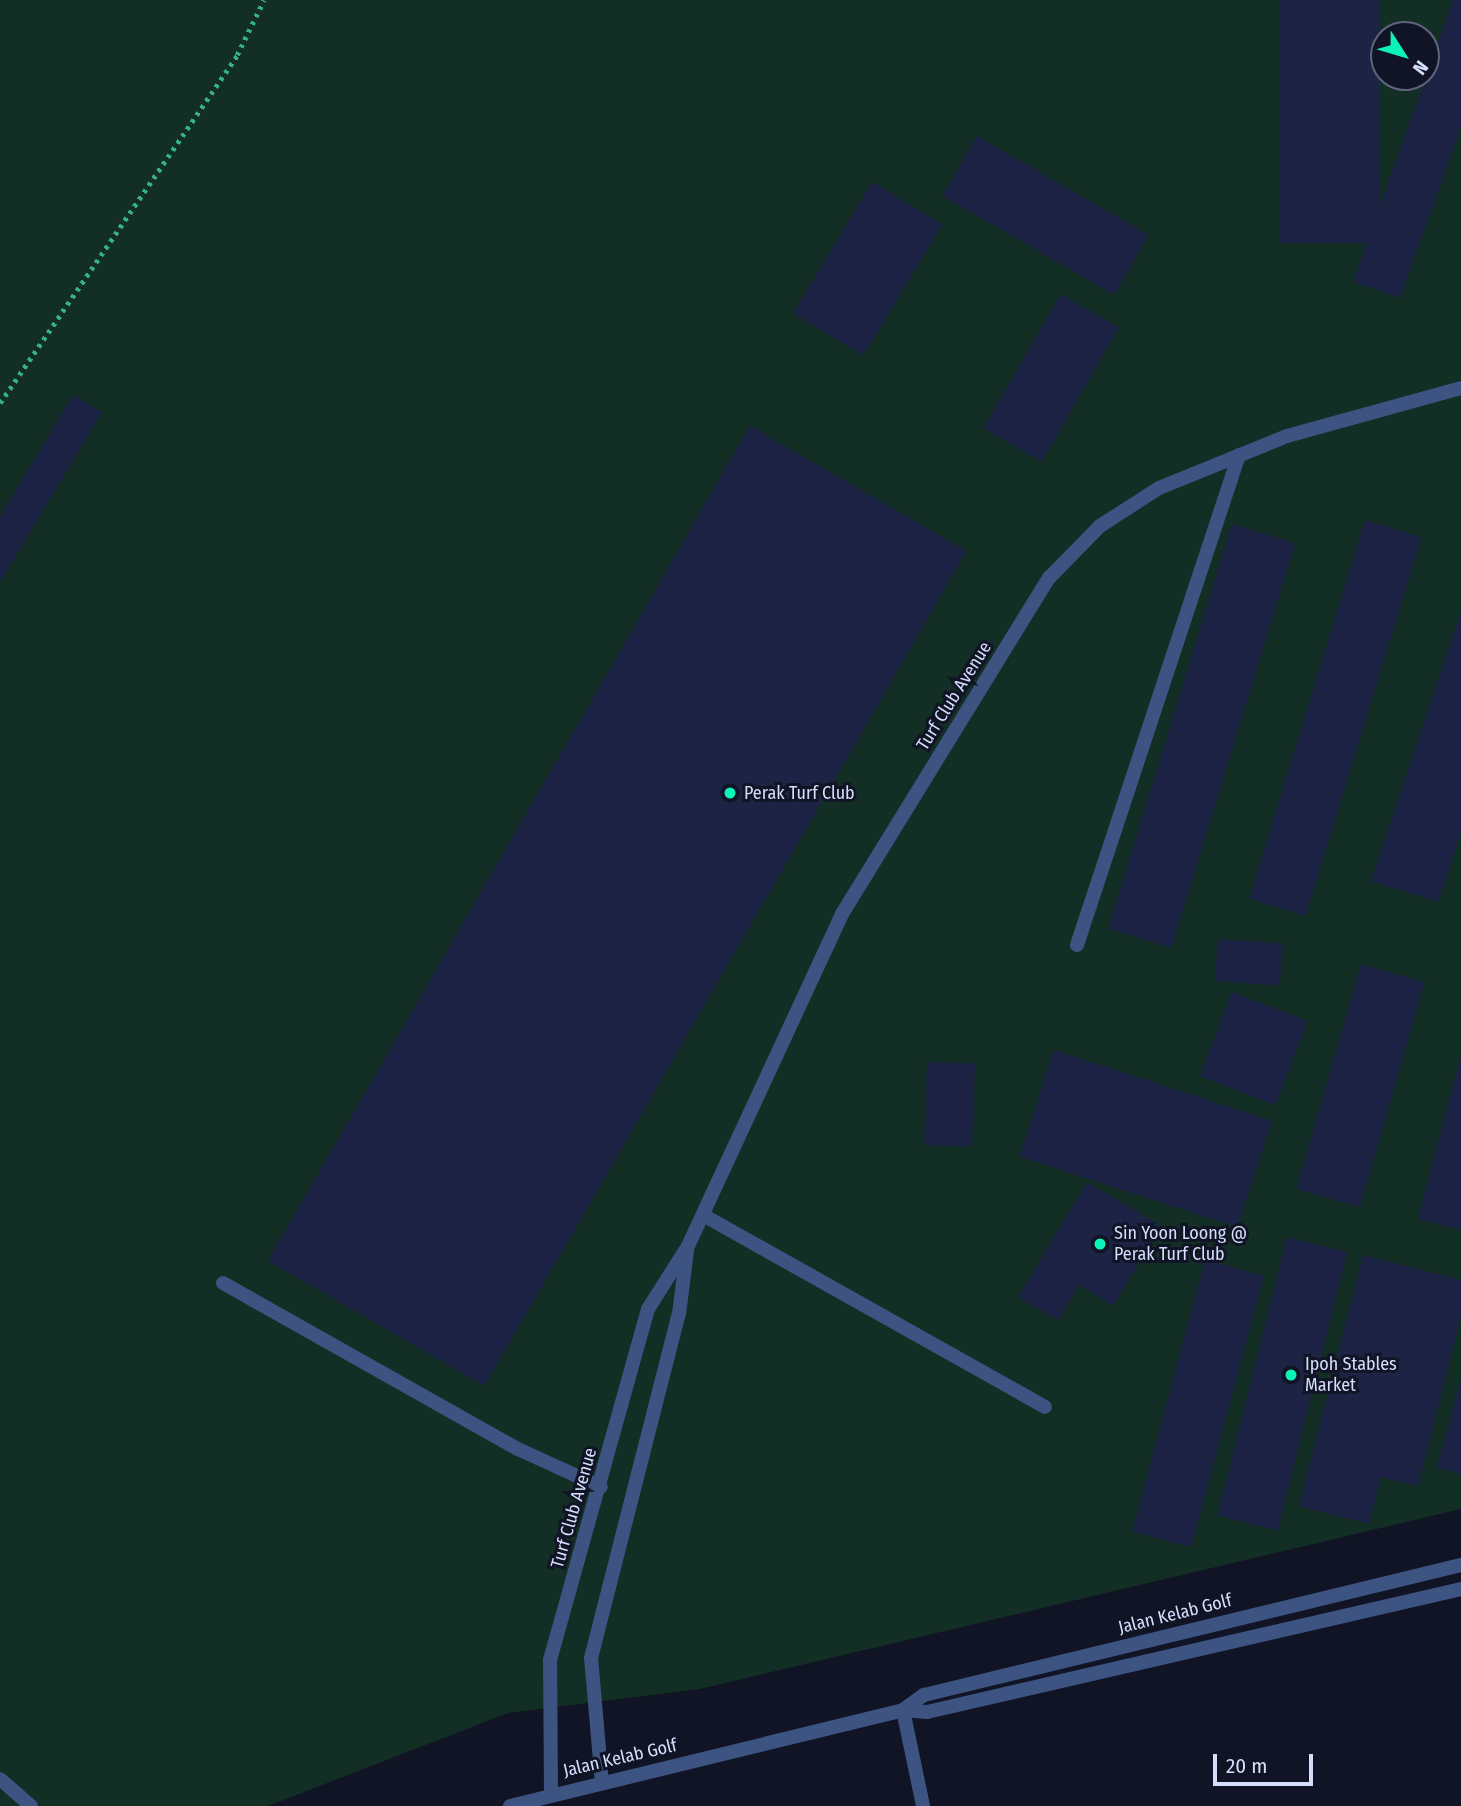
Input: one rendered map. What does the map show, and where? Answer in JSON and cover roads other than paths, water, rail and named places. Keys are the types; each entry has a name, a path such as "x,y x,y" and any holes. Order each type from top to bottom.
{"street":[{"name":"Turf Club Avenue","path":"551,1793 550,1660 601,1487 648,1309 688,1246 842,915 1049,578 1100,526 1149,494 1239,455 1461,388"},
{"path":"1077,945 1239,455"},
{"path":"703,1215 1045,1407"},
{"name":"Turf Club Avenue","path":"602,1783 591,1658 679,1314 688,1246"},
{"path":"223,1283 518,1449 601,1487"},
{"name":"Jalan Kelab Golf","path":"903,1710 924,1695 1461,1565"},
{"name":"Jalan Kelab Golf","path":"510,1806 551,1793 903,1710 927,1712 1461,1589"},
{"path":"903,1710 923,1806"},
{"path":"0,1779 31,1806"}],"place":[{"name":"Perak Turf Club","path":"730,793"},
{"name":"Sin Yoon Loong @ Perak Turf Club","path":"1100,1244"},
{"name":"Ipoh Stables Market","path":"1291,1375"}]}
